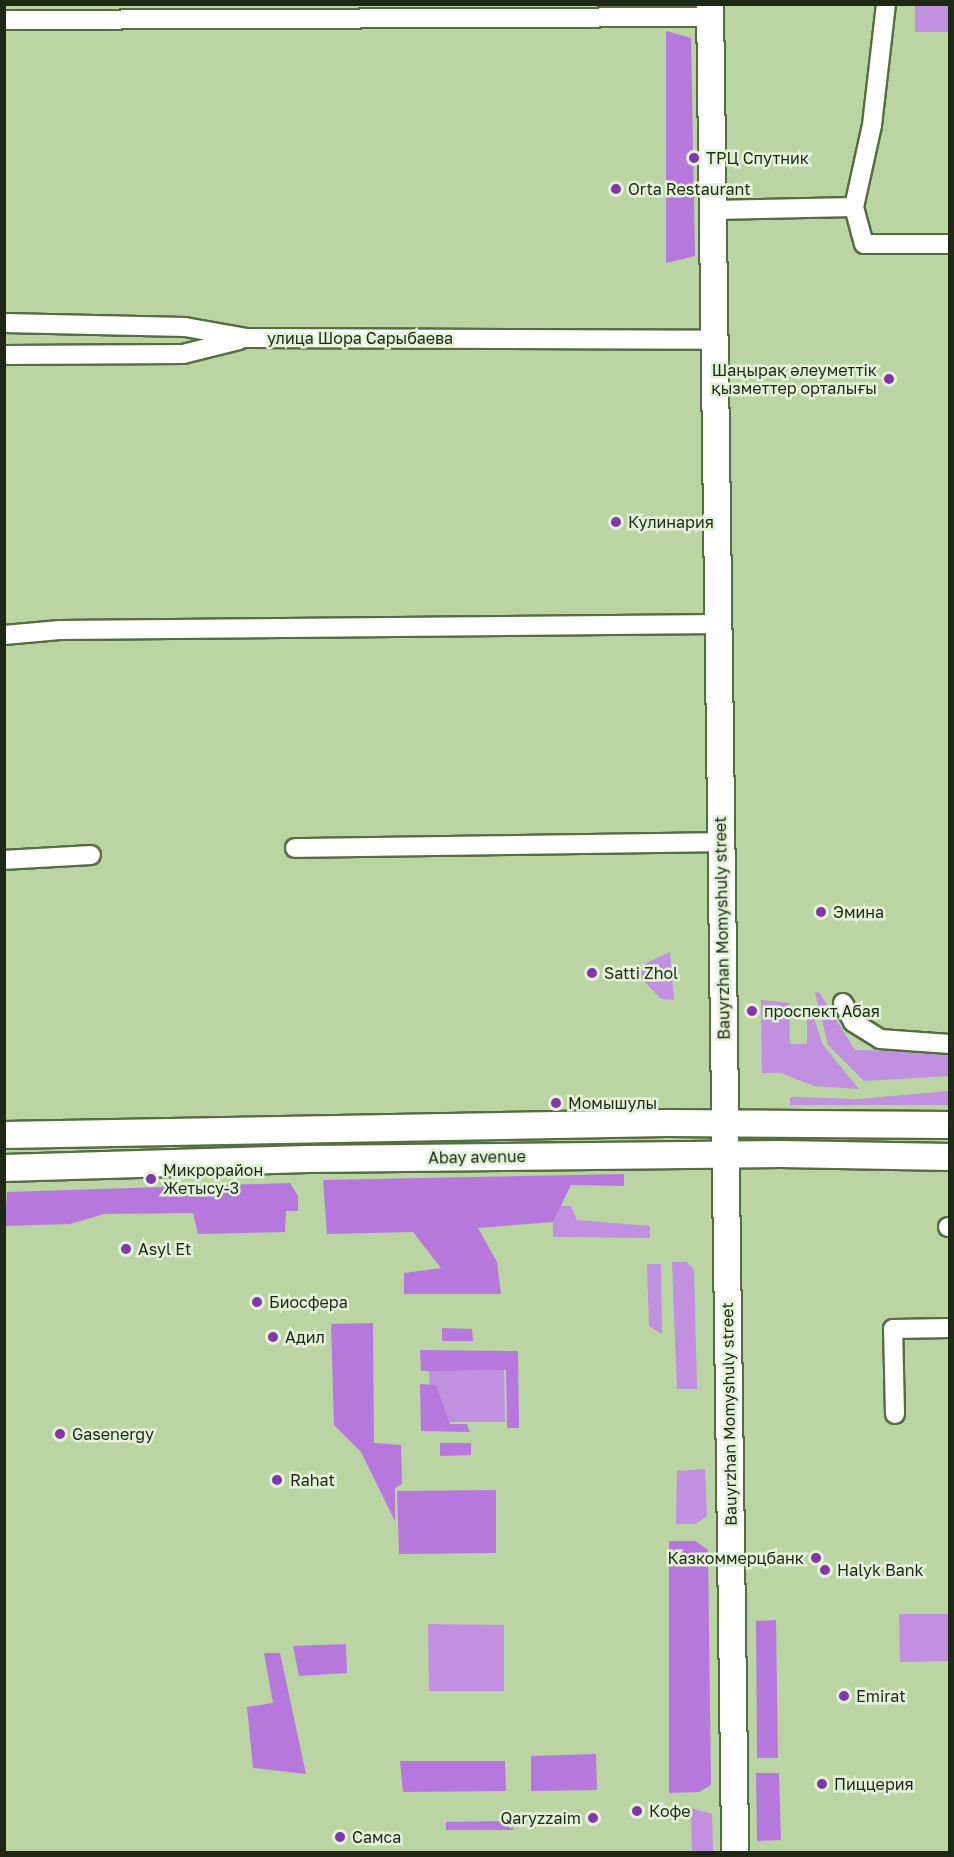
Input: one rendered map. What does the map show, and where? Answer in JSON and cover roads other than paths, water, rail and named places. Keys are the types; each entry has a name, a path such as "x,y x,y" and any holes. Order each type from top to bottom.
{"main road":[{"name":"Bauyrzhan Momyshuly street","path":"710,11 735,1852"},
{"name":"Abay avenue","path":"4,1135 724,1123 950,1125"},
{"name":"Abay avenue","path":"4,1168 308,1159 725,1154 950,1156"}],"street":[{"path":"886,4 872,125 854,207 864,244 950,244"},
{"path":"4,20 710,11"},
{"path":"713,210 854,207"},
{"name":"улица Шора Сарыбаева","path":"4,323 185,327 247,338 716,340"},
{"path":"4,355 183,354 247,338"},
{"path":"4,635 83,630 719,624"},
{"path":"295,848 721,842"},
{"path":"4,860 91,855"},
{"path":"843,1003 853,1022 880,1039 950,1044"},
{"path":"895,1413 893,1329 950,1328"}],"place":[{"name":"ТРЦ Спутник","path":"694,158"},
{"name":"Orta Restaurant","path":"616,189"},
{"name":"Шаңырақ әлеуметтік қызметтер орталығы","path":"889,379"},
{"name":"Кулинария","path":"616,522"},
{"name":"Эмина","path":"821,912"},
{"name":"Satti Zhol","path":"592,973"},
{"name":"проспект Абая","path":"752,1011"},
{"name":"Момышулы","path":"556,1103"},
{"name":"Микрорайон Жетысу-3","path":"151,1179"},
{"name":"Asyl Et","path":"126,1249"},
{"name":"Биосфера","path":"257,1302"},
{"name":"Адил","path":"273,1337"},
{"name":"Gasenergy","path":"60,1434"},
{"name":"Rahat","path":"277,1480"},
{"name":"Казкоммерцбанк","path":"816,1558"},
{"name":"Halyk Bank","path":"825,1570"},
{"name":"Emirat","path":"844,1696"},
{"name":"Пиццерия","path":"822,1784"},
{"name":"Кофе","path":"637,1811"},
{"name":"Qaryzzaim","path":"593,1818"},
{"name":"Самса","path":"340,1837"}]}
